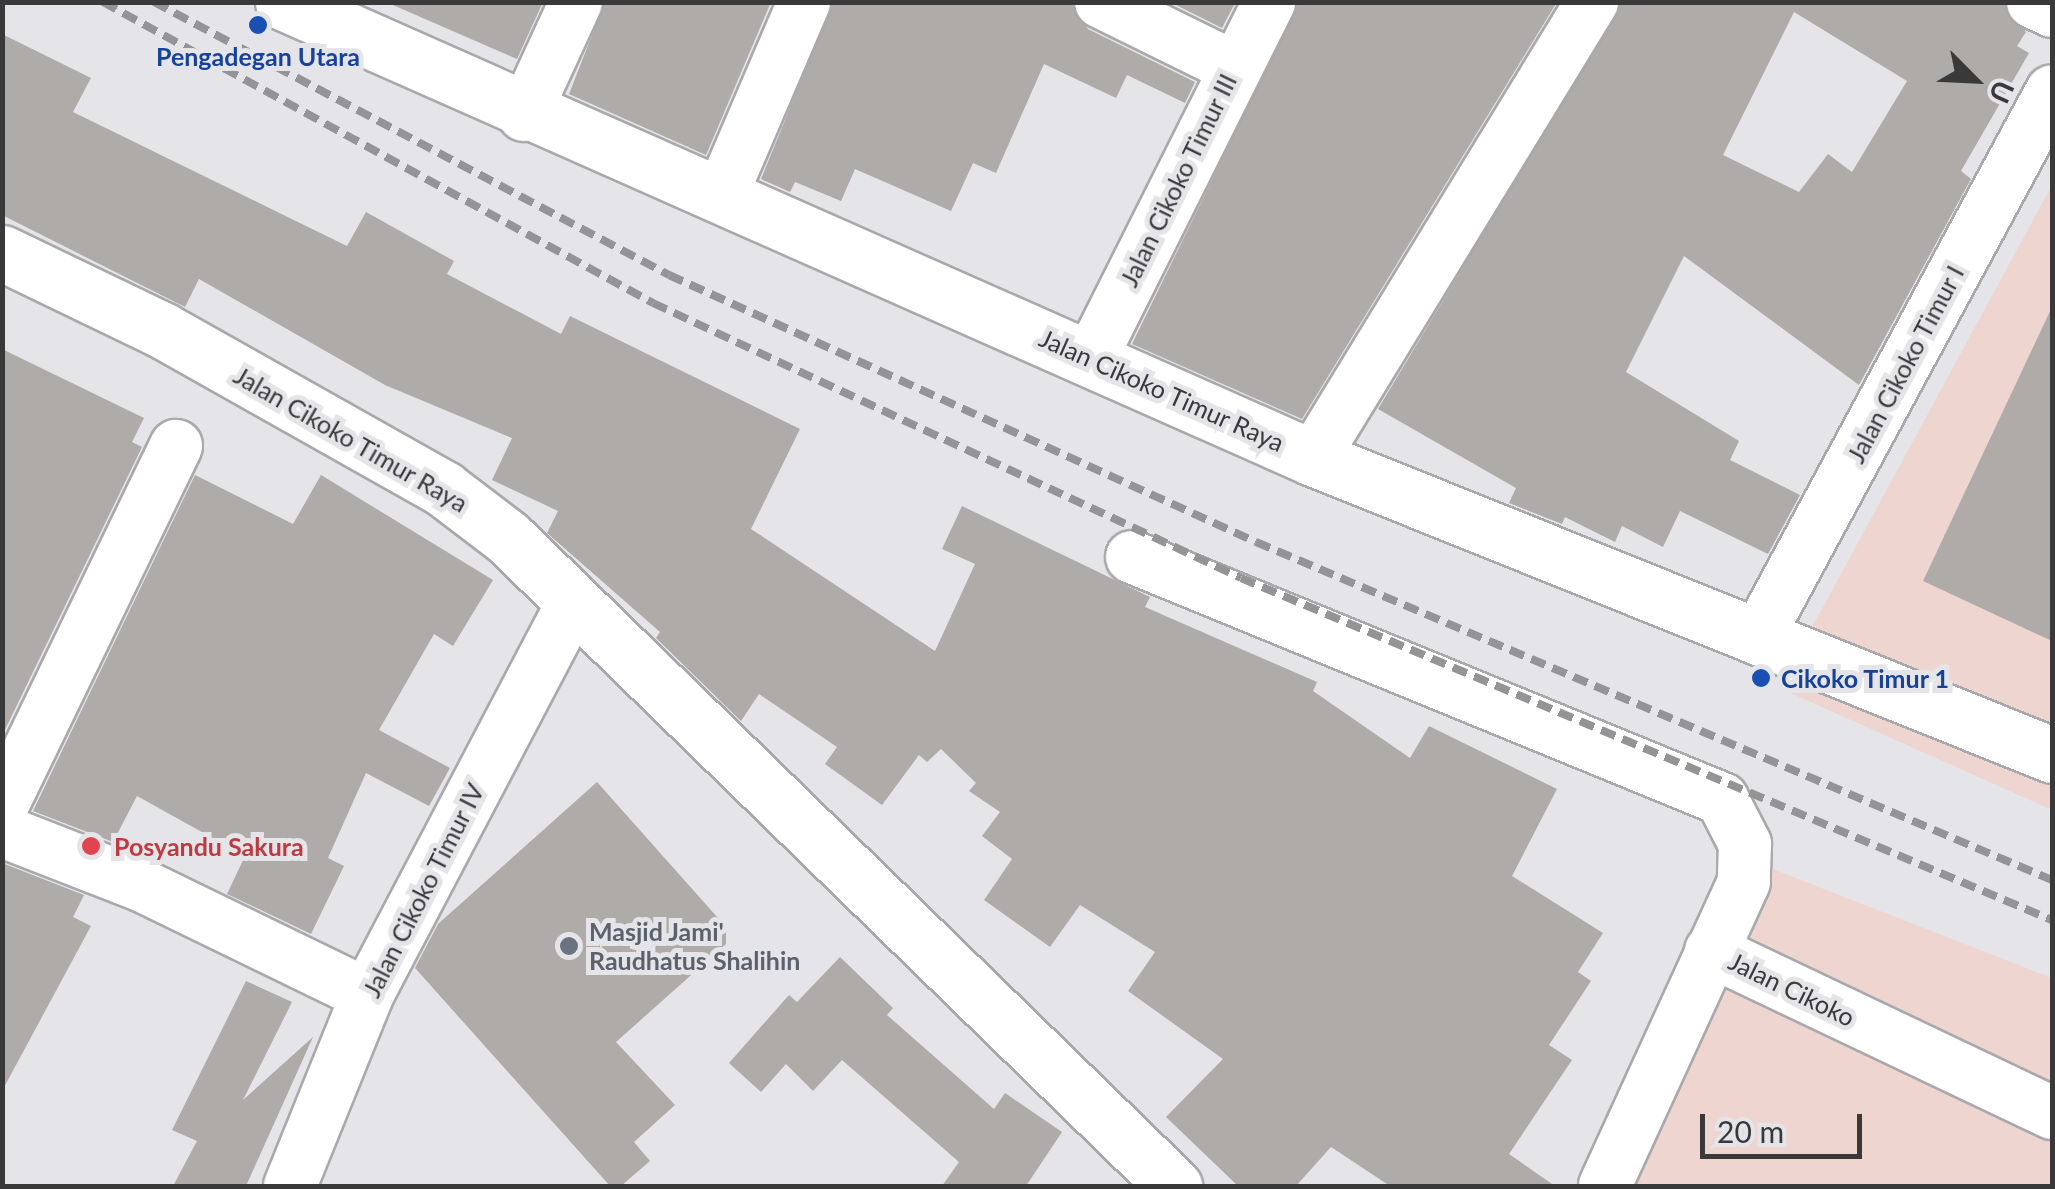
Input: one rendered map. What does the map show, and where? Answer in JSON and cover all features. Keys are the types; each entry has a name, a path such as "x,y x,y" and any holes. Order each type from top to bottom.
{"street":[{"path":"524,116 576,2"},
{"path":"722,196 804,2"},
{"path":"1101,2 1233,66"},
{"name":"Jalan Cikoko Timur III","path":"1091,358 1268,2"},
{"path":"1313,458 1592,2"},
{"path":"2032,2 2052,12"},
{"name":"Jalan Cikoko Timur Raya","path":"313,11 524,116 722,196 1313,458 2052,755"},
{"name":"Jalan Cikoko Timur I","path":"1757,638 2052,91"},
{"name":"Jalan Cikoko Timur Raya","path":"2,252 162,330 444,489 574,601 1174,1186"},
{"path":"2,806 176,446"},
{"path":"1132,557 1722,799 1745,844 1744,882 1711,950"},
{"name":"Jalan Cikoko Timur IV","path":"290,1186 367,994 574,601"},
{"path":"2,831 143,886 367,994"},
{"name":"Jalan Cikoko","path":"1605,1186 1711,950 2052,1114"}],"shaded area":[{"path":"2052,185 2052,810 1779,688"},
{"path":"1745,858 2052,978 2052,1186 1592,1186"}],"building":[{"path":"386,2 543,2 517,59"},
{"path":"605,2 771,2 706,155 569,94"},
{"path":"833,2 1071,2 1088,29 1195,82 1185,103 1127,75 1116,98 1044,64 996,173 973,163 951,211 855,169 841,201 795,182 790,192 761,179"},
{"path":"1170,2 1233,2 1235,3 1222,28"},
{"path":"1299,2 1557,2 1302,419 1132,344"},
{"path":"1622,2 2003,2 2026,32 2017,46 2029,53 1961,171 1971,179 1859,385 1684,256 1626,372 1739,441 1730,460 1800,495 1768,554 1680,511 1663,547 1622,526 1615,542 1565,517 1562,524 1509,503 1516,488 1378,409","holes":["1794,12 1907,81 1852,172 1828,154 1799,192 1723,155"]},
{"path":"2,34 91,78 73,112 347,246 366,212 454,261 447,274 561,334 570,316 800,429 751,529 935,651 975,564 942,549 962,506 1150,597 1145,607 1317,682 1313,691 1410,758 1429,726 1557,789 1512,876 1603,933 1578,972 1591,981 1549,1045 1572,1060 1509,1154 1555,1186 1390,1186 1331,1147 1296,1186 1238,1186 1166,1117 1223,1059 1128,991 1155,952 1080,905 1050,947 984,900 1012,859 982,836 1000,812 969,791 976,783 941,749 927,762 919,755 882,805 825,764 837,747 759,694 741,721 656,638 660,632 547,533 558,511 492,480 512,438 385,385 199,279 185,307 2,215"},
{"path":"2052,307 2052,641 1923,581"},
{"path":"2,349 144,418 132,442 142,447 2,736"},
{"path":"195,475 293,524 321,475 493,580 453,646 434,634 379,730 450,768 429,806 366,773 328,858 344,866 311,934 227,894 245,856 137,796 113,842 33,811"},
{"name":"Masjid Jami' Raudhatus Shalihin","path":"597,782 726,927 726,944 616,1042 675,1105 634,1142 650,1161 621,1186 610,1186 415,968 438,924"},
{"path":"2,863 84,895 73,917 91,926 2,1091"},
{"path":"840,957 893,1008 887,1015 994,1109 1005,1093 1062,1132 1026,1186 942,1186 959,1162 842,1060 813,1091 786,1064 761,1092 729,1063 789,995 797,1002"},
{"path":"246,981 292,1002 243,1100 313,1037 246,1186 173,1186 197,1141 172,1130"}],"railway":[{"path":"103,2 653,303 1241,578 2052,920"},
{"path":"154,2 669,275 1256,542 2052,880"}],"place":[{"name":"Pengadegan Utara","path":"258,25"},
{"name":"Cikoko Timur 1","path":"1761,678"},
{"name":"Posyandu Sakura","path":"91,846"},
{"name":"Masjid Jami' Raudhatus Shalihin","path":"569,946"}]}
